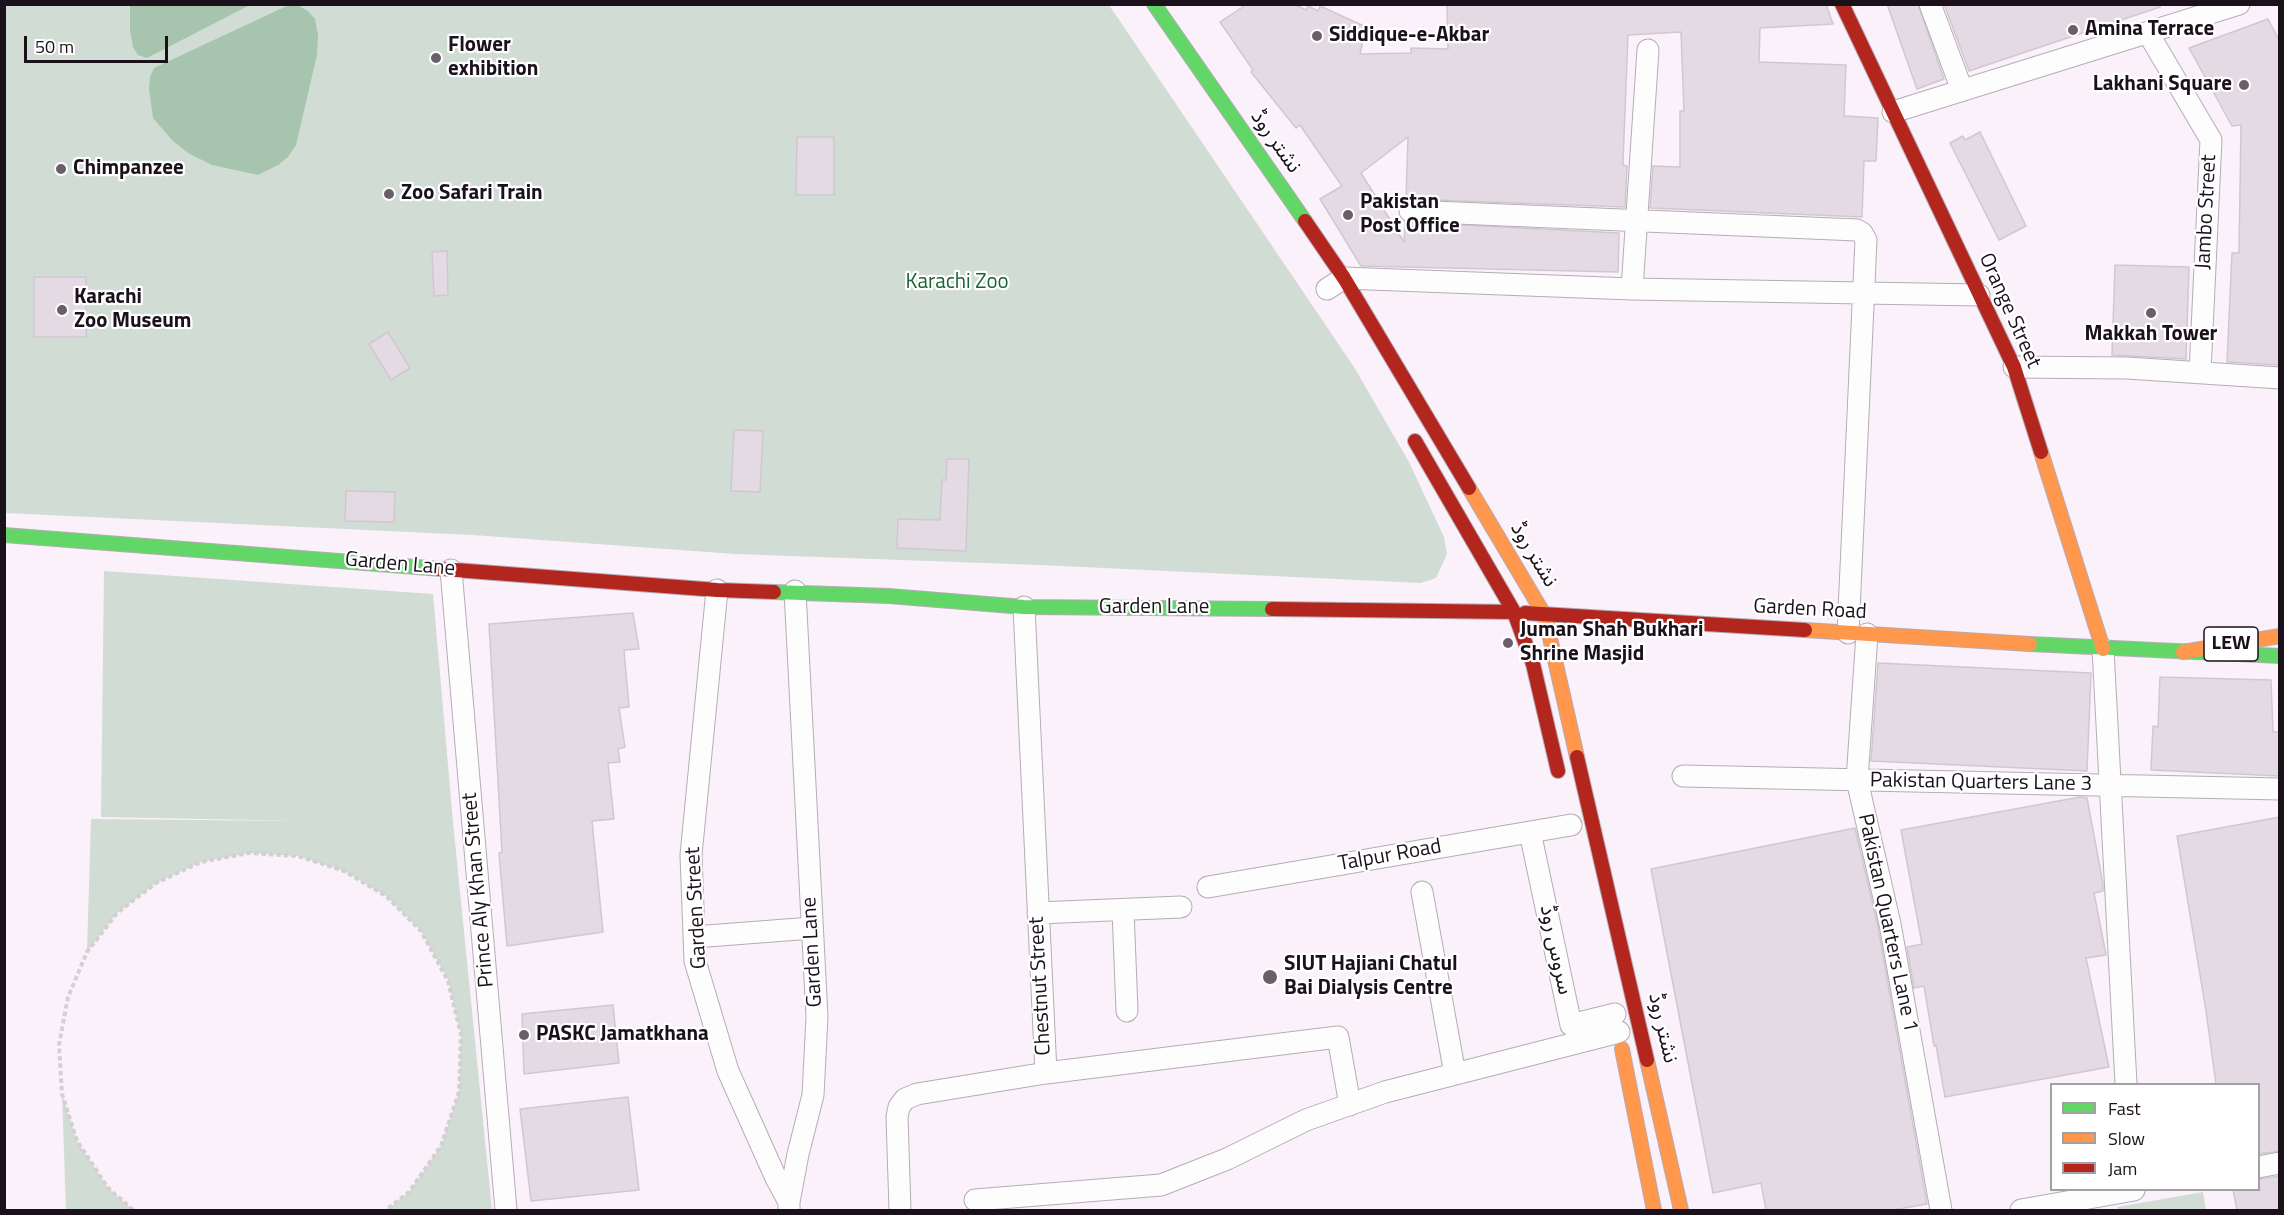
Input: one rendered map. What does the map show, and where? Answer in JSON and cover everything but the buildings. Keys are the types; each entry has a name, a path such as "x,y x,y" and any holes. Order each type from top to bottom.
{"main road":[{"name":"نشتر روڈ","path":"1143,4 1222,125"},
{"name":"نشتر روڈ","path":"1155,4 1331,286 1545,616 1681,1210"},
{"name":"Orange Street","path":"1842,4 2014,367 2103,649"},
{"path":"1408,430 1514,612 1533,664 1561,784"},
{"name":"Garden Lane","path":"4,535 717,590 889,596 1024,607 1514,612"},
{"name":"Garden Road","path":"1514,612 1545,616 2183,652"},
{"name":"LEW","path":"2183,652 2280,636"},
{"path":"2183,652 2280,656"},
{"name":"نشتر روڈ","path":"1615,1016 1654,1210"}],"street":[{"path":"1930,4 1962,90"},
{"path":"1893,112 2239,4"},
{"name":"Jambo Street","path":"2148,33 2211,140 2200,372"},
{"path":"1632,289 1648,50"},
{"name":"Pakistan Quarters Lane 1","path":"1410,211 1857,230 1866,240 1862,294 1857,780 1890,924 1941,1210"},
{"path":"1331,286 1979,295"},
{"path":"2014,367 2127,368 2280,378"},
{"name":"Prince Aly Khan Street","path":"451,570 506,1210"},
{"name":"Garden Street","path":"717,590 691,855 695,961 728,1071 789,1206"},
{"name":"Garden Lane","path":"789,1206 798,1154 813,1095 817,1017 795,591"},
{"name":"Chestnut Street","path":"1024,607 1046,1073 1338,1037 1350,1105"},
{"path":"2103,649 2126,1083"},
{"name":"Pakistan Quarters Lane 3","path":"1683,776 2280,789"},
{"name":"Talpur Road","path":"1208,887 1571,825"},
{"name":"سروس روڈ","path":"1530,832 1571,1024 1615,1016"},
{"path":"1422,892 1455,1074"},
{"path":"1038,913 1181,907"},
{"path":"1123,910 1127,1011"},
{"path":"694,937 812,928"},
{"path":"975,1200 1161,1185 1227,1159 1306,1120 1385,1092 1455,1074 1615,1016"},
{"path":"900,1210 897,1117 899,1107 905,1099 917,1094 1046,1073"},
{"path":"2260,1167 2280,1163"},
{"path":"2020,1210 2128,1191"}],"path":[{"path":"133,1210 108,1188 77,1141 62,1094 59,1045 68,997 87,952 117,913 156,883 201,862 249,853 298,856 344,871 386,896 421,931 448,981 461,1035 459,1092 441,1146 409,1192 386,1210"}],"green space":[{"name":"Karachi Zoo","path":"4,5 1109,5 1354,367 1409,462 1444,537 1447,554 1436,578 1421,583 1040,565 735,554 473,535 5,513"},
{"path":"104,571 433,594 453,822 492,1210 386,1210 409,1192 441,1146 459,1092 461,1035 448,980 421,931 386,896 344,871 298,856 249,853 201,862 156,883 117,913 87,952 91,819 306,821 101,817"},
{"path":"62,1094 77,1141 108,1188 133,1210 66,1210"},
{"path":"2203,1192 2206,1210 2118,1210 2117,1207"}],"shaded area":[{"path":"130,4 250,5 147,58 138,55 133,47 130,30"},
{"path":"291,4 308,11 315,19 318,35 317,55 296,145 288,157 258,175 212,165 188,153 172,140 153,118 149,89 150,77 154,68"}],"traffic: fast":[{"path":"1154,4 1305,221"},
{"path":"4,535 429,568"},
{"path":"774,592 889,596 1024,607 1272,609"},
{"path":"2030,644 2280,656"}],"traffic: slow":[{"path":"2041,452 2103,649"},
{"path":"1469,488 1545,616 1577,757"},
{"path":"1805,630 2030,644"},
{"path":"2183,652 2280,636"},
{"path":"1622,1049 1654,1210"},
{"path":"1647,1060 1681,1210"}],"traffic: jam":[{"path":"1842,4 2014,367 2041,452"},
{"path":"1305,221 1344,278 1469,488"},
{"path":"1415,441 1514,612 1533,664 1558,771"},
{"path":"429,568 717,590 774,592"},
{"path":"1272,609 1514,612"},
{"path":"1525,613 1805,630"},
{"path":"1577,757 1647,1060"}],"place":[{"name":"Amina Terrace","path":"2073,30"},
{"name":"Siddique-e-Akbar","path":"1317,36"},
{"name":"Flower exhibition","path":"436,58"},
{"name":"Lakhani Square","path":"2244,85"},
{"name":"Chimpanzee","path":"61,169"},
{"name":"Zoo Safari Train","path":"389,194"},
{"name":"Pakistan Post Office","path":"1348,215"},
{"name":"Karachi Zoo Museum","path":"62,310"},
{"name":"Makkah Tower","path":"2151,313"},
{"name":"Juman Shah Bukhari Shrine Masjid","path":"1508,643"},
{"name":"SIUT Hajiani Chatul Bai Dialysis Centre","path":"1270,977"},
{"name":"PASKC Jamatkhana","path":"524,1035"}]}
